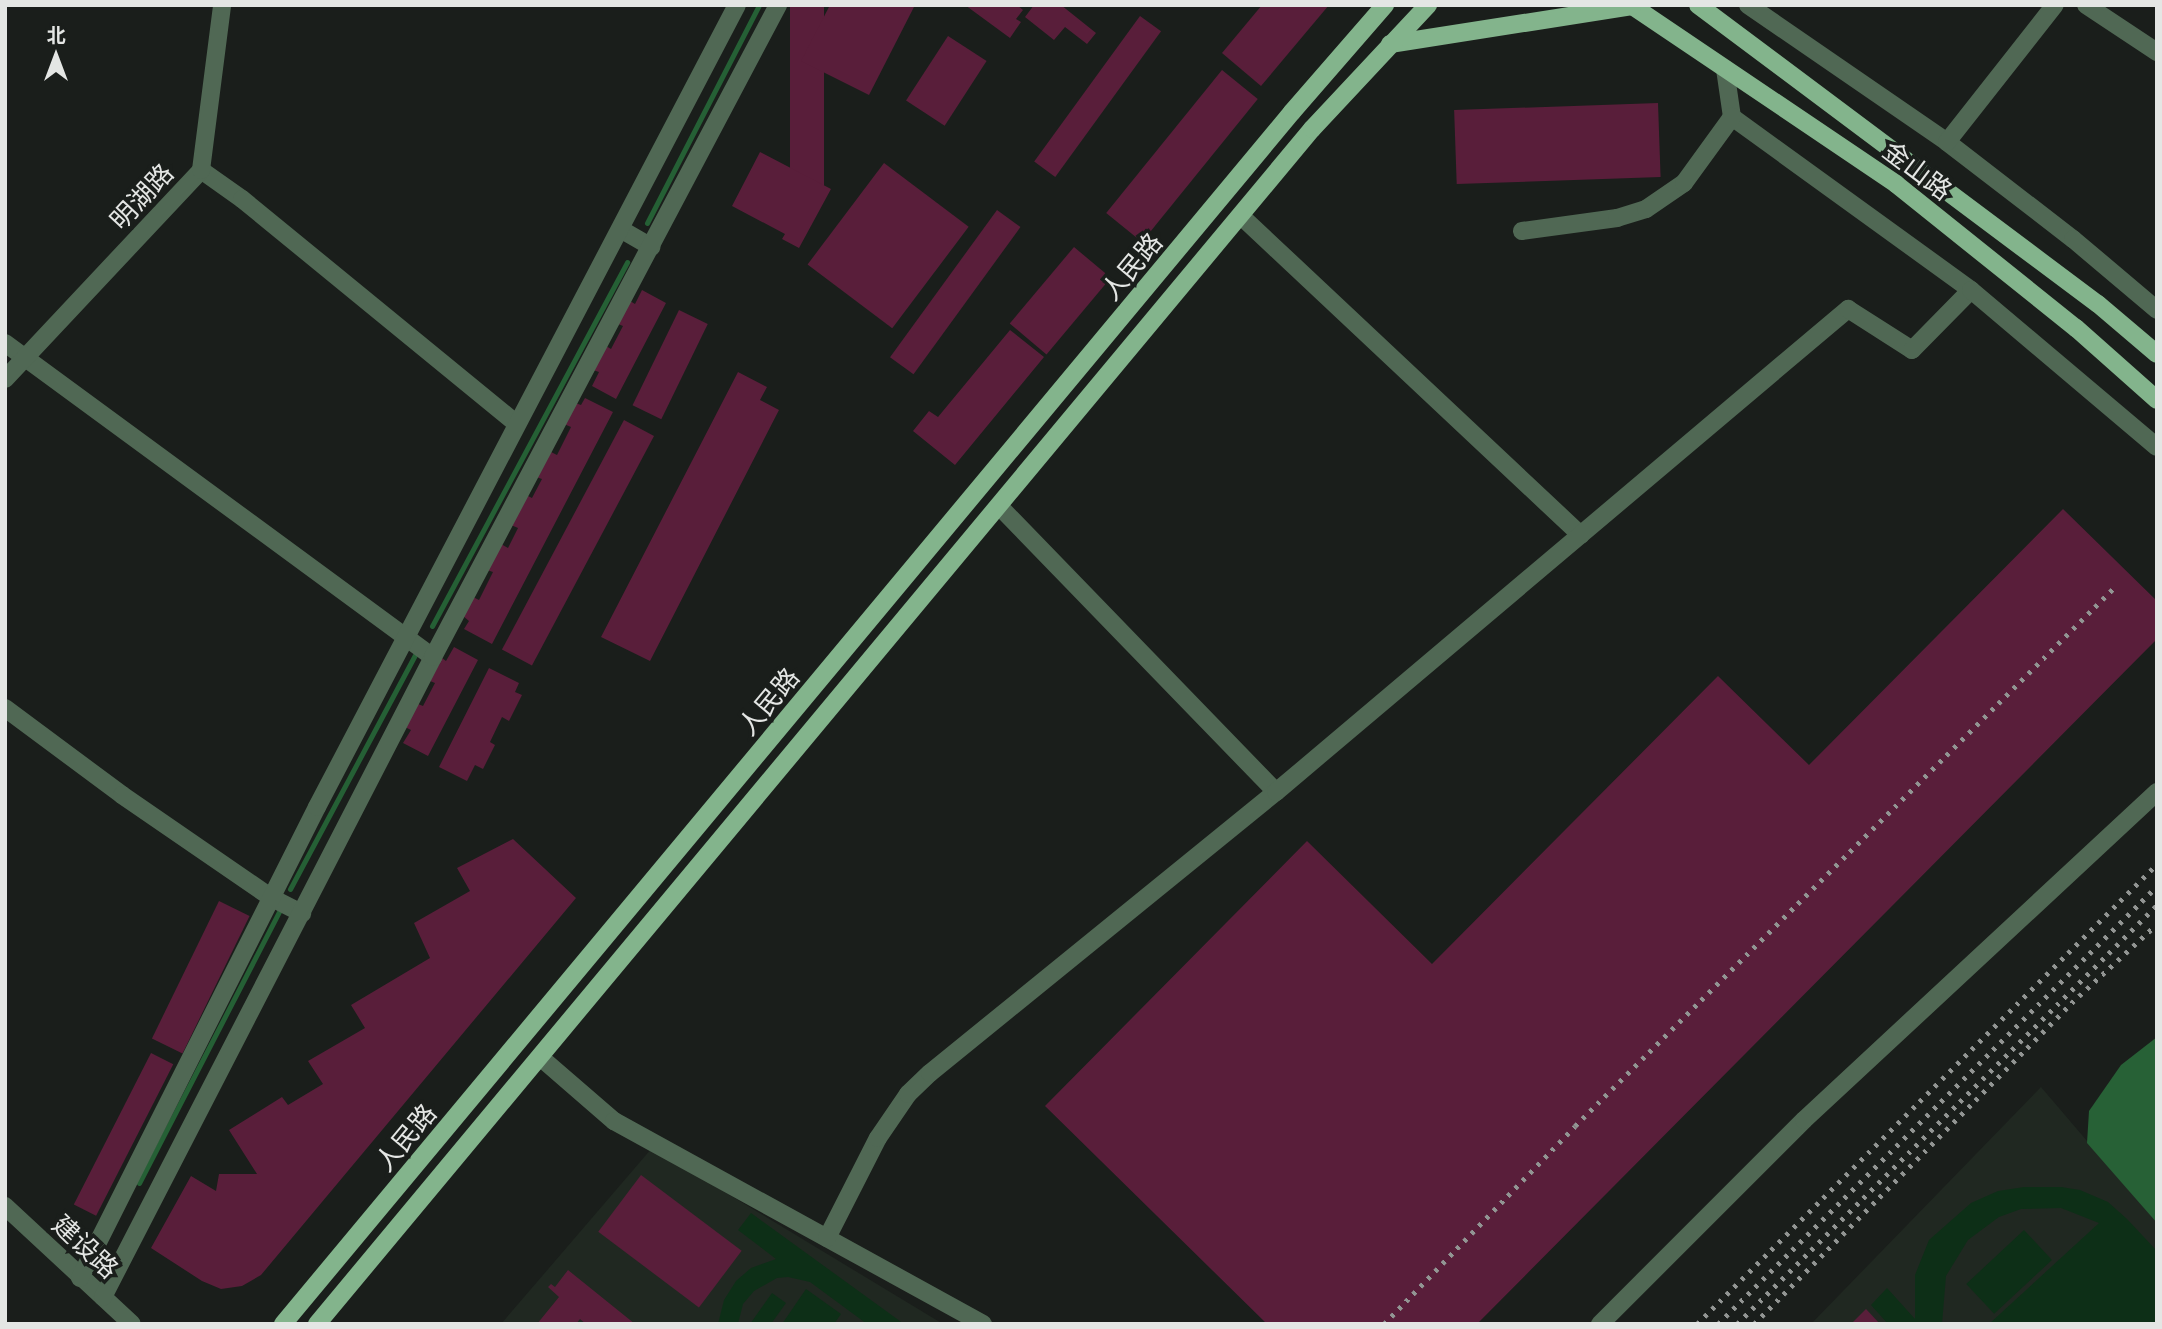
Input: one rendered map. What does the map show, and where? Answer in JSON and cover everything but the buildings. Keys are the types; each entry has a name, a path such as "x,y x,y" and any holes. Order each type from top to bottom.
{"main road":[{"name":"人民路","path":"317,1324 1312,129 1428,5"},
{"path":"1390,44 1631,6"},
{"name":"金山路","path":"1631,6 1896,184 2076,328 2157,400"},
{"name":"金山路","path":"1700,6 2098,304 2157,354"},
{"name":"人民路","path":"283,1324 1378,9"}],"street":[{"name":"明湖路","path":"5,379 201,170 222,5"},
{"path":"80,1278 272,898 737,5"},
{"path":"103,1297 433,657 778,5"},
{"path":"1748,5 1947,142 2073,239 2157,310"},
{"path":"1947,142 2055,5"},
{"path":"2086,5 2157,52"},
{"path":"1522,231 1617,218 1646,209 1684,183 1732,117 1725,69"},
{"path":"1732,117 1971,290 2157,447"},
{"path":"201,170 242,199 517,424"},
{"path":"1241,216 1581,535"},
{"path":"622,230 652,247"},
{"path":"827,1238 878,1138 908,1094 1276,792 1848,309 1912,349 1971,290"},
{"path":"5,343 433,657"},
{"path":"999,506 1276,792"},
{"path":"5,708 122,795 272,898 302,913"},
{"path":"1600,1324 1804,1120 2157,792"},
{"path":"540,1057 614,1121 983,1324"},
{"name":"建设路","path":"5,1206 132,1324"}],"shaded area":[{"path":"2041,1087 2157,1223 2157,1324 1811,1324"},
{"path":"652,1148 943,1324 501,1324"}],"green space":[{"path":"2157,1037 2157,1223 2087,1143 2089,1111 2121,1065"},
{"path":"2024,1187 2080,1190 2108,1202 2127,1219 2157,1251 2157,1324 1989,1324 2099,1223 2061,1208 2021,1209 1999,1217 1968,1240 1946,1276 1942,1324 1888,1324 1871,1305 1887,1288 1915,1319 1915,1275 1929,1240 1971,1203 1998,1191"},
{"path":"751,1213 904,1324 867,1324 810,1282 788,1277 777,1278 754,1291 743,1304 738,1324 718,1324 724,1300 736,1281 751,1268 776,1259 738,1230"},
{"path":"2024,1230 2052,1260 1994,1314 1966,1284"},
{"path":"806,1289 841,1314 834,1324 782,1324"},
{"path":"772,1293 786,1303 771,1324 750,1324"}],"waterway":[{"path":"647,223 759,5"},
{"path":"432,626 627,262"},
{"path":"290,889 415,655"},
{"path":"139,1183 281,908"}],"railway":[{"path":"1384,1324 1575,1126 2117,585"},
{"path":"1697,1324 2157,864"},
{"path":"1718,1324 2157,886"},
{"path":"1737,1324 2157,905"},
{"path":"1754,1324 2079,996 2157,924"}]}
